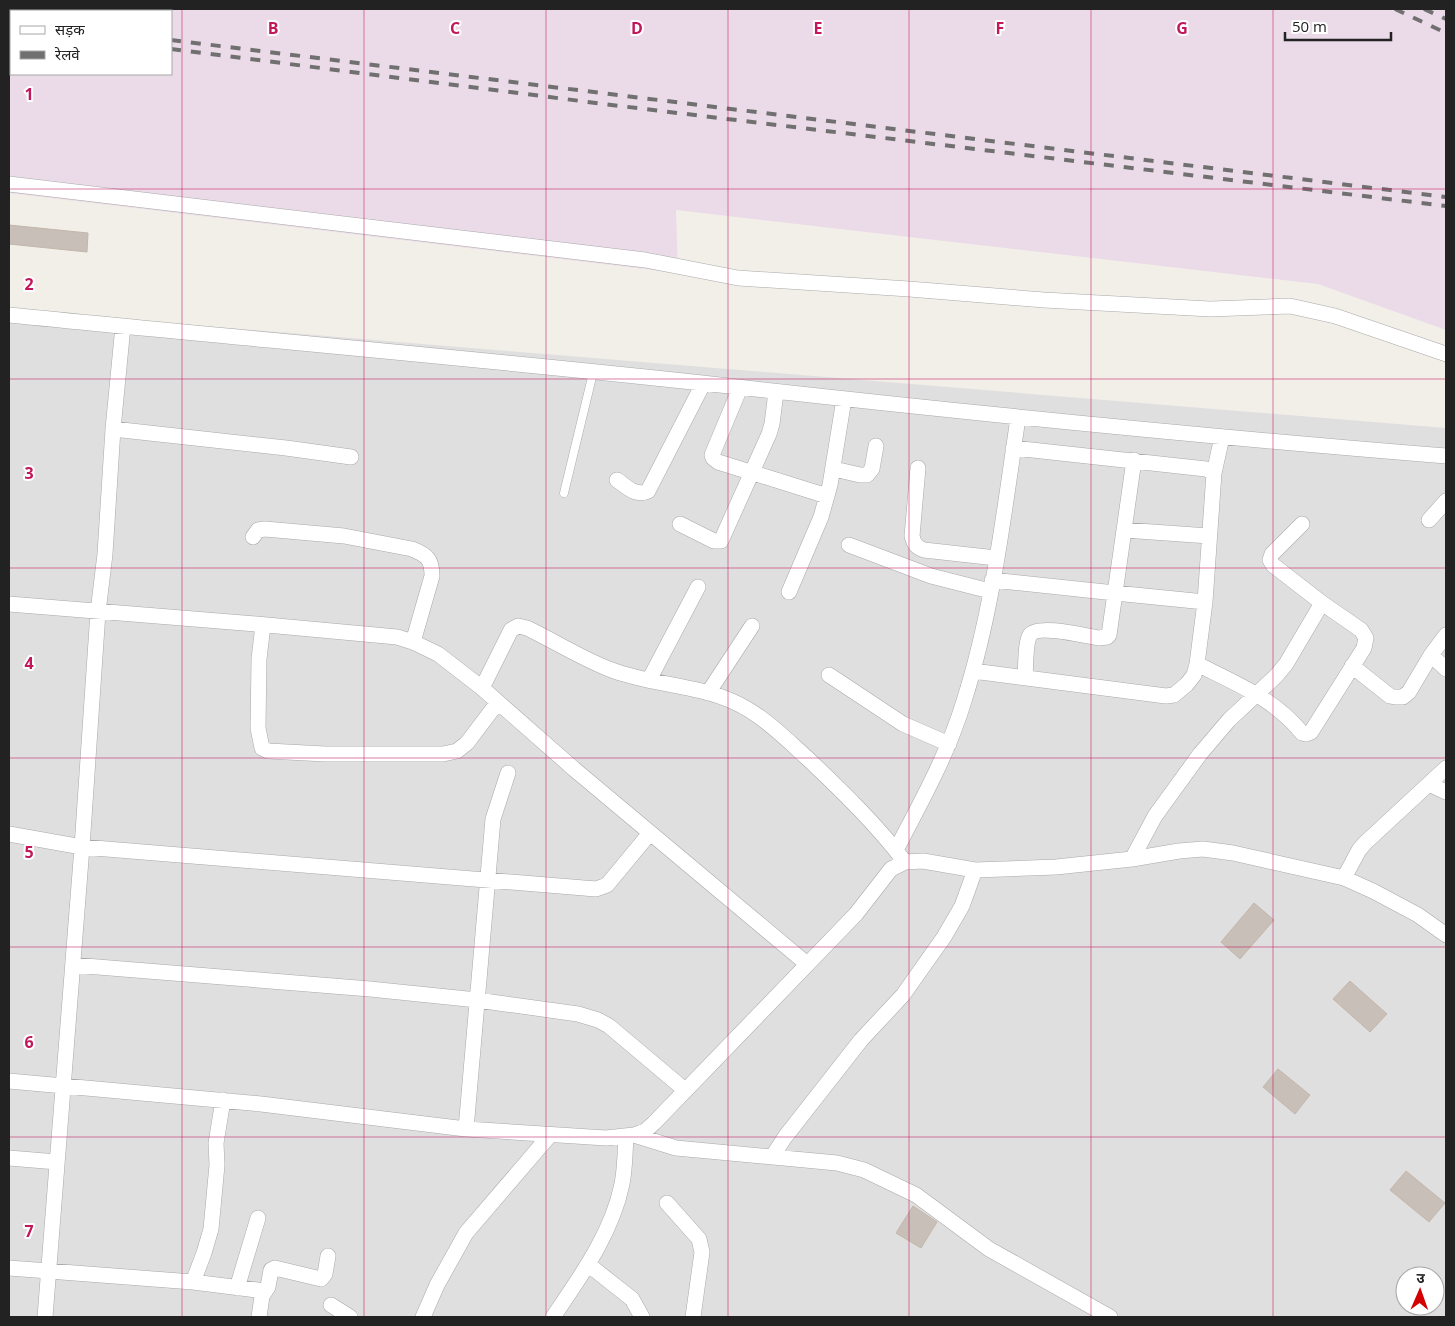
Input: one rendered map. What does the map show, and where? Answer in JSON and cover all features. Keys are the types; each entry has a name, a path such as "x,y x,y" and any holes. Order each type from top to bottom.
{"street":[{"path":"9,184 646,260 738,278 1210,310 1290,306 1335,316 1446,354"},
{"path":"9,315 703,384 1018,418 1446,456"},
{"path":"44,1317 64,1085 98,612 123,326"},
{"path":"617,480 639,494 648,492 703,384"},
{"path":"740,388 712,458 827,496"},
{"path":"680,524 714,540 721,540 772,424 776,392"},
{"path":"789,592 821,517 827,496 834,469 844,399"},
{"path":"9,1081 223,1100 466,1129 606,1138 630,1136 645,1131 654,1124 856,914 901,856 949,744 973,671 996,558 1018,418"},
{"path":"113,429 350,457"},
{"path":"973,671 1166,696 1174,695 1187,684 1194,675 1197,664 1205,602 1214,472 1222,437"},
{"path":"834,469 867,475 872,469 876,446"},
{"path":"1013,448 1134,460 1206,469 1214,472"},
{"path":"1025,678 1028,641 1034,632 1049,630 1099,638 1109,635 1134,460"},
{"path":"918,468 912,536 914,544 924,550 996,558"},
{"path":"1429,520 1446,501"},
{"path":"1197,664 1257,694 1294,722 1302,733 1310,732 1366,644 1365,634 1362,630 1273,566 1270,560 1272,554 1302,524"},
{"path":"253,537 258,530 264,529 344,536 412,548 422,553 429,559 432,566 432,576 413,642"},
{"path":"1124,530 1209,536"},
{"path":"849,546 931,576 991,585 1115,592 1205,602"},
{"path":"649,680 698,587"},
{"path":"1132,859 1155,816 1200,754 1229,720 1286,664 1322,603"},
{"path":"9,604 263,624 397,637 413,642 438,654 482,688 574,769 807,964"},
{"path":"263,624 259,659 258,728 262,748 268,751 325,754 443,754 456,751 467,743 498,702"},
{"path":"482,688 511,630 518,626 527,628 609,669 708,693 746,708 791,744 838,787 901,856 975,870 1056,867 1203,849 1233,853 1344,878 1418,915 1446,936"},
{"path":"708,693 752,626"},
{"path":"1352,666 1390,696 1403,696 1409,692 1431,654 1446,635"},
{"path":"1431,654 1446,669"},
{"path":"829,675 903,724 949,744"},
{"path":"1344,878 1365,843 1446,768"},
{"path":"466,1129 493,819 508,773"},
{"path":"1428,784 1446,792"},
{"path":"9,834 82,847 596,889 607,885 650,833"},
{"path":"772,1157 785,1137 861,1040 903,995 944,937 962,906 975,870"},
{"path":"73,965 360,988 477,1000 578,1014 598,1020 622,1036 685,1090"},
{"path":"193,1282 204,1253 212,1223 217,1165 216,1143 223,1100"},
{"path":"423,1317 443,1273 466,1233 550,1135"},
{"path":"630,1136 676,1148 837,1164 864,1170 916,1195 989,1249 1110,1317"},
{"path":"553,1317 589,1265 611,1218 622,1183 630,1136"},
{"path":"9,1158 57,1162"},
{"path":"667,1203 701,1244 702,1252 693,1317"},
{"path":"237,1288 258,1218"},
{"path":"259,1317 262,1296 273,1268 321,1279 325,1274 328,1256"},
{"path":"589,1265 632,1299 642,1317"},
{"path":"9,1268 193,1282 265,1291"},
{"path":"331,1305 350,1317"}],"lane":[{"path":"564,493 593,373"}],"shaded area":[{"path":"9,9 1446,9 1446,330 1318,284 676,210 678,273 9,193"},
{"path":"9,310 1446,428 1446,1317 9,1317"}],"building":[{"path":"9,225 88,233 87,252 9,244"},
{"path":"1254,903 1274,920 1240,959 1221,942"},
{"path":"1350,981 1387,1014 1370,1032 1333,999"},
{"path":"1278,1069 1310,1095 1295,1114 1263,1087"},
{"path":"1406,1171 1445,1203 1429,1222 1390,1190"},
{"path":"913,1206 937,1222 921,1248 896,1233"}],"railway":[{"path":"1395,9 1446,33"},
{"path":"1424,9 1446,19"},
{"path":"172,40 1446,197"},
{"path":"172,49 620,106 1446,206"}]}
